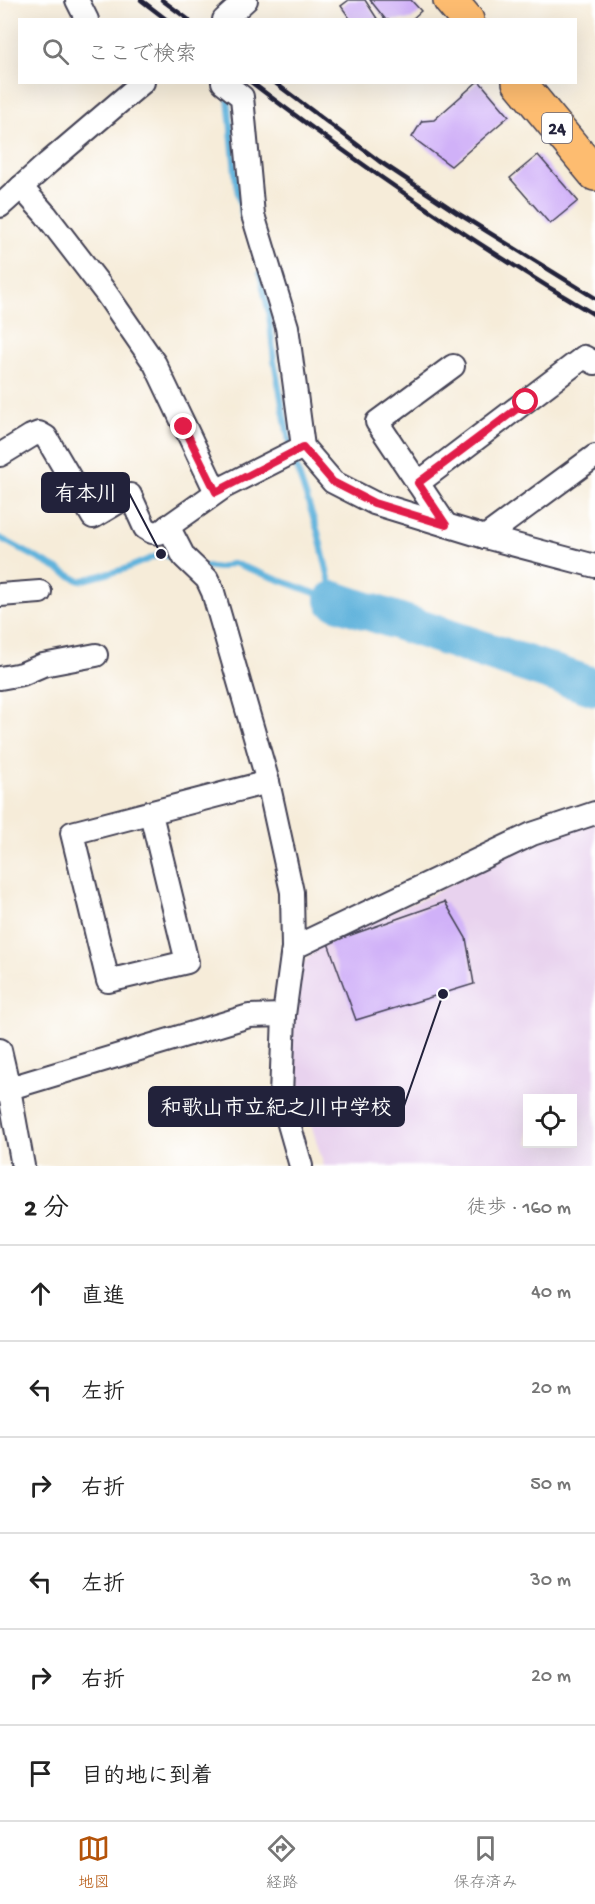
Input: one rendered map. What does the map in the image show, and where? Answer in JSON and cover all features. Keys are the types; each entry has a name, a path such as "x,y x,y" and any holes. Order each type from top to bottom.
{"highway":[{"path":"450,0 465,18"},
{"name":"24","path":"521,84 595,174"}],"street":[{"path":"77,0 86,18"},
{"path":"226,18 246,0"},
{"path":"226,84 242,97 253,215 286,327 303,447 333,482 374,503 485,537 595,566"},
{"path":"0,206 130,87"},
{"path":"21,187 46,215 106,293 155,364 216,492"},
{"path":"418,483 584,357 595,363"},
{"path":"446,525 377,422 453,366"},
{"path":"0,455 39,433 46,437 93,517 130,495 145,528 159,533 216,492 303,447"},
{"path":"485,537 595,456"},
{"path":"168,525 184,557 207,579 213,592 268,782 292,892 293,948 284,1015 281,1096 301,1166"},
{"path":"0,595 40,592"},
{"path":"0,678 22,674 43,665 96,655"},
{"path":"151,814 187,962 108,981 72,833 268,782"},
{"path":"293,948 532,834 595,813"},
{"path":"4,1090 249,1016 284,1015"},
{"path":"0,1050 4,1090 23,1166"}],"shaded area":[{"path":"595,822 595,1166 324,1166 294,1069 289,1040 302,964 319,947 428,897 547,835"}],"building":[{"path":"349,0 365,0 377,18 350,18 341,6"},
{"path":"370,0 411,0 421,11 413,18 384,18"},
{"path":"475,84 482,84 509,116 451,166 412,137 422,121 434,120"},
{"path":"538,155 578,201 550,224 510,178"},
{"path":"445,902 466,938 474,984 356,1020 328,943"}],"waterway":[{"path":"228,97 236,183 243,219"},
{"path":"260,274 269,313 274,360 290,447"},
{"path":"293,457 318,532 334,600"},
{"path":"0,538 80,581 125,569 161,554 180,561"},
{"path":"204,566 219,568 233,563 334,600"},
{"path":"334,600 595,687"}],"railway":[{"path":"141,0 164,18"},
{"path":"162,0 186,18"},
{"path":"254,84 420,204 595,315"},
{"path":"277,84 379,161 459,214 595,298"}],"place":[{"name":"有本川","path":"161,554"},
{"name":"和歌山市立紀之川中学校","path":"443,994"}],"route":[{"path":"184,427 216,492 303,447 333,482 374,503 446,525 418,483 526,402"}]}
